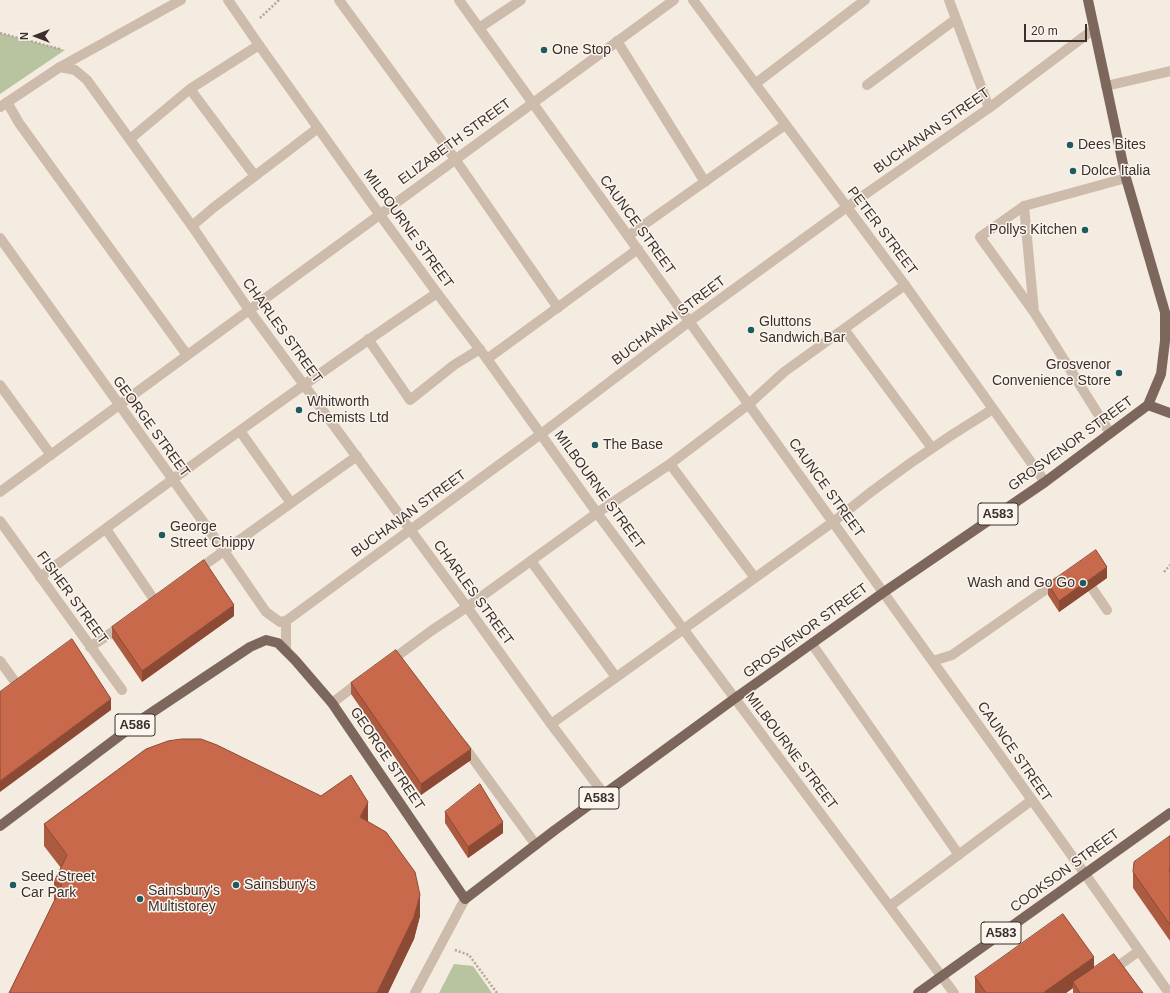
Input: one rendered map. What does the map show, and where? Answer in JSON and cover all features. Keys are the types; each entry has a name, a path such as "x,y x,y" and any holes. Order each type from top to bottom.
{"main road":[{"name":"A583","path":"1088,0 1126,178 1170,326"},
{"name":"A583","path":"1148,405 1161,374 1165,341 1165,313"},
{"name":"GROSVENOR STREET","path":"465,898 734,699 884,592 1045,482 1148,405 1170,413"},
{"name":"GEORGE STREET","path":"0,826 142,719 250,647 266,640 278,643 286,650 332,702 465,898"},
{"name":"COOKSON STREET","path":"918,993 1170,813"}],"street":[{"path":"181,0 60,67 4,105 19,123 187,355"},
{"name":"MILBOURNE STREET","path":"228,0 247,29 436,293 487,358 597,513 954,993"},
{"path":"339,0 455,159 558,308"},
{"name":"CAUNCE STREET","path":"459,0 884,592 1169,993"},
{"path":"479,28 521,0"},
{"name":"ELIZABETH STREET","path":"0,492 674,0"},
{"name":"PETER STREET","path":"693,0 905,285 1045,482"},
{"path":"755,84 865,0"},
{"path":"950,0 989,108"},
{"path":"867,85 956,20"},
{"name":"BUCHANAN STREET","path":"286,621 541,434 690,321 847,207 989,108 1094,29"},
{"path":"617,42 705,182"},
{"path":"130,139 190,89 259,45"},
{"name":"CHARLES STREET","path":"60,67 75,70 87,80 304,386 357,456 551,724 604,794"},
{"path":"1106,86 1170,71"},
{"path":"190,89 255,176"},
{"path":"628,236 785,124"},
{"path":"192,226 318,128"},
{"path":"1110,434 1034,312 980,237 1024,206 1126,178"},
{"path":"1024,206 1034,312"},
{"name":"GEORGE STREET","path":"0,238 266,612 280,622 286,621"},
{"path":"487,358 638,250"},
{"path":"380,668 401,659 431,631 467,607 597,513 670,464 749,404 784,372 905,285"},
{"path":"40,577 368,339 436,293"},
{"path":"844,329 932,448"},
{"path":"368,339 410,400 454,365 480,349"},
{"path":"0,385 51,455"},
{"path":"551,724 756,578 932,448 993,409"},
{"path":"240,431 291,503"},
{"path":"191,575 357,456"},
{"path":"670,464 756,578"},
{"name":"FISHER STREET","path":"0,521 84,643 122,690"},
{"path":"106,529 155,601"},
{"path":"531,561 616,677"},
{"path":"933,661 952,655 1065,576"},
{"path":"1092,588 1107,610"},
{"path":"84,643 130,620"},
{"path":"286,621 286,650"},
{"path":"812,644 959,855"},
{"path":"0,661 18,686"},
{"path":"332,702 369,676"},
{"path":"458,738 536,845"},
{"path":"890,906 1032,800"},
{"path":"415,993 465,898"},
{"path":"1100,978 1139,951"}],"path":[{"path":"247,29 279,0"},
{"path":"0,33 65,50 80,57"},
{"path":"1164,572 1170,564"},
{"path":"439,949 459,951 469,955 496,993"}],"green space":[{"path":"0,33 65,50 0,94"},
{"path":"454,964 473,966 492,993 439,993"}],"building":[{"path":"1096,550 1107,567 1059,601 1048,584"},
{"path":"204,560 234,605 142,671 112,627"},
{"path":"72,639 111,699 0,781 0,692"},
{"path":"396,650 471,749 421,784 351,683"},
{"name":"Sainsbury's","path":"201,739 217,745 321,796 351,775 368,802 360,817 386,832 415,872 420,895 414,917 377,993 9,993 62,885 54,882 67,855 44,824 146,749 168,741"},
{"path":"480,784 503,822 468,847 445,812"},
{"path":"1170,836 1170,925 1133,872 1134,862"},
{"path":"1063,914 1094,957 1043,993 986,993 975,977"},
{"path":"1114,954 1143,993 1080,993 1073,982"}],"place":[{"name":"One Stop","path":"544,50"},
{"name":"Dees Bites","path":"1070,145"},
{"name":"Dolce Italia","path":"1073,171"},
{"name":"Pollys Kitchen","path":"1085,230"},
{"name":"Gluttons Sandwich Bar","path":"751,330"},
{"name":"Grosvenor Convenience Store","path":"1119,373"},
{"name":"Whitworth Chemists Ltd","path":"299,410"},
{"name":"The Base","path":"595,445"},
{"name":"George Street Chippy","path":"162,535"},
{"name":"Wash and Go Go","path":"1083,583"},
{"name":"Seed Street Car Park","path":"13,885"},
{"name":"Sainsbury's","path":"236,885"},
{"name":"Sainsbury's Multistorey","path":"140,899"}]}
